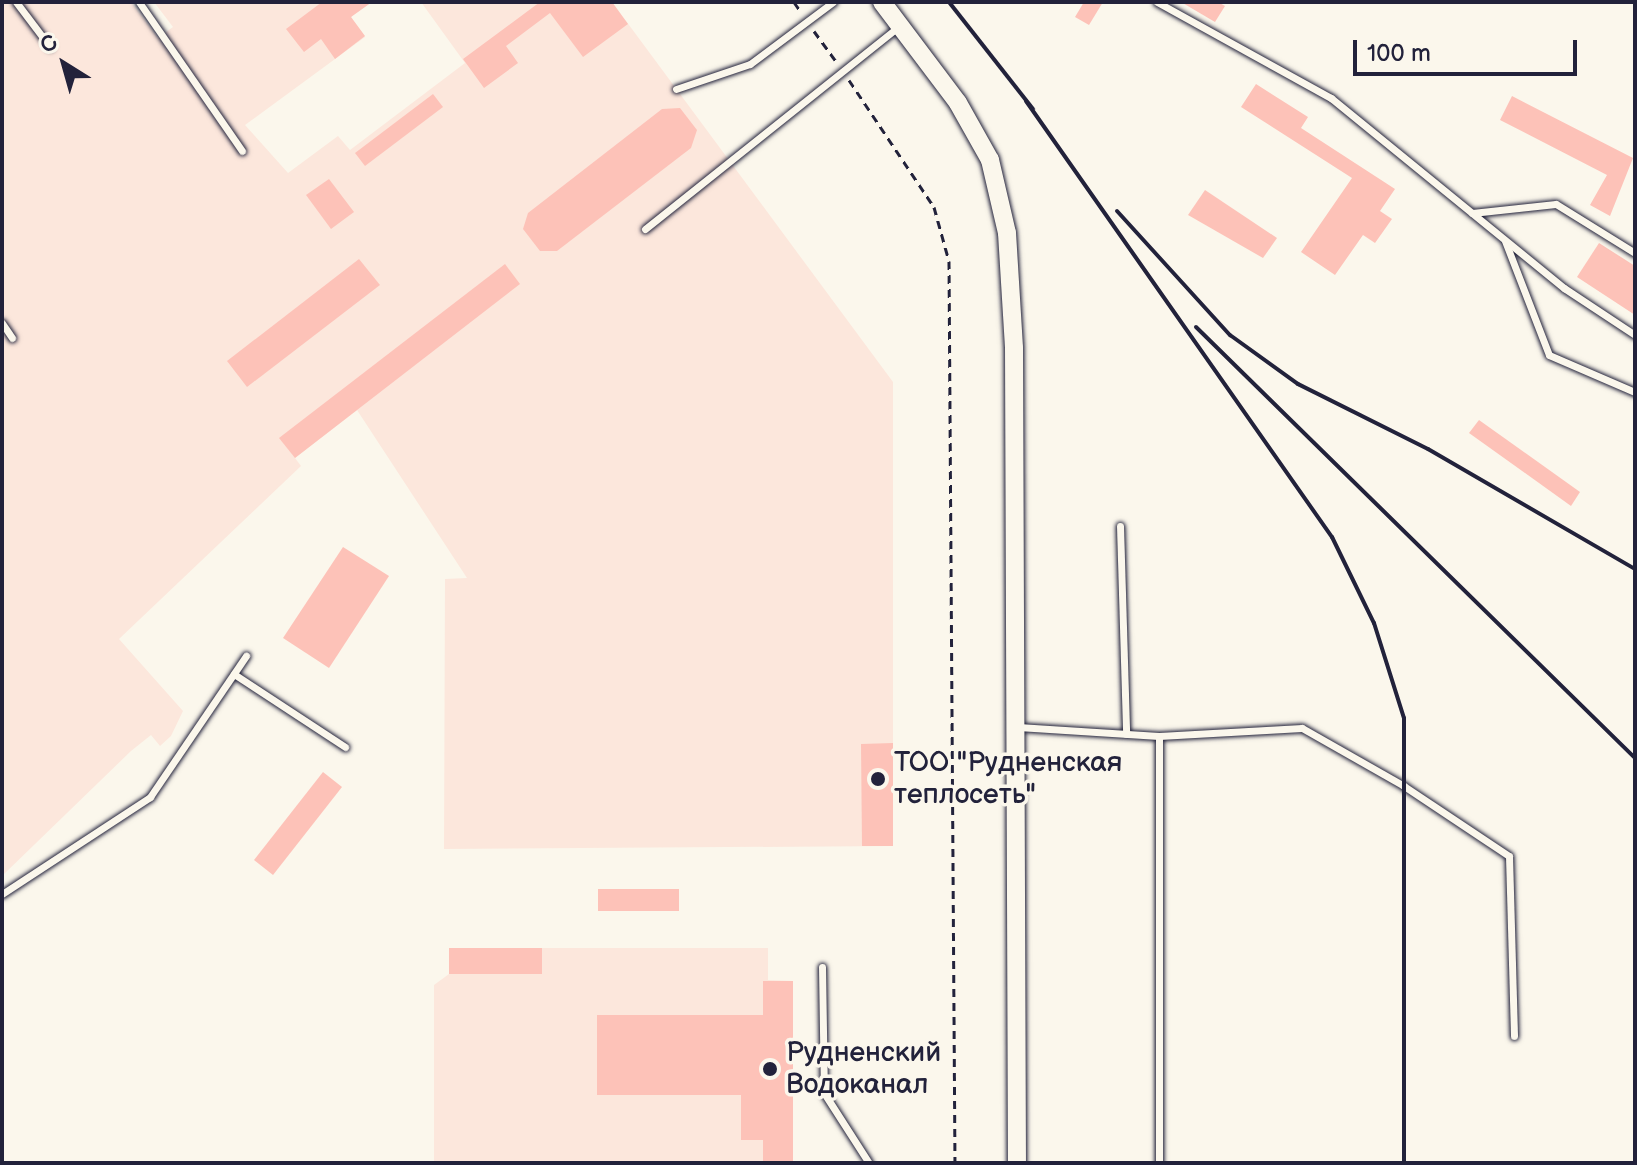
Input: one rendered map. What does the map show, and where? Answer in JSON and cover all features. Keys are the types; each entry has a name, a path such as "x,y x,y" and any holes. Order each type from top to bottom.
{"street":[{"path":"882,2 958,103 990,160 1007,233 1015,727 1017,1163"}],"lane":[{"path":"16,2 50,47"},
{"path":"139,2 242,151"},
{"path":"676,89 750,64 833,2"},
{"path":"1157,2 1331,98 1504,239 1635,335"},
{"path":"645,229 900,26"},
{"path":"1472,213 1556,204 1635,253"},
{"path":"1504,239 1549,355 1635,392"},
{"path":"2,323 12,338"},
{"path":"1120,526 1126,734"},
{"path":"2,894 150,797 246,656"},
{"path":"234,674 345,747"},
{"path":"1015,727 1159,736 1302,728 1509,856 1514,1036"},
{"path":"1159,736 1159,1163"},
{"path":"822,967 824,1093 869,1163"}],"path":[{"path":"794,2 934,207 949,261 955,1163"}],"shaded area":[{"path":"2,2 131,2 158,38 173,27 154,2 365,2 351,17 365,37 245,125 288,173 338,136 350,150 465,63 421,2 612,2 893,382 893,846 444,849 445,579 467,578 357,410 295,458 301,466 119,639 183,711 171,736 160,746 151,735 131,751 2,876"},
{"path":"449,948 768,948 768,980 793,981 793,1163 434,1163 434,985 449,974"}],"building":[{"path":"322,2 372,2 351,17 365,36 335,59 321,39 304,52 286,29"},
{"path":"540,2 612,2 628,24 583,57 550,13 506,46 518,63 484,88 463,59"},
{"path":"1084,2 1103,2 1089,25 1075,17"},
{"path":"1181,2 1218,2 1225,6 1215,22"},
{"path":"1256,84 1308,117 1301,128 1395,189 1380,211 1392,219 1375,243 1363,235 1335,275 1301,252 1352,178 1241,107"},
{"path":"433,94 443,107 365,166 355,153"},
{"path":"1512,96 1633,158 1610,216 1590,205 1607,175 1500,120"},
{"path":"680,108 697,130 691,148 557,251 540,251 523,229 528,213 662,109"},
{"path":"329,179 354,212 331,229 306,195"},
{"path":"1205,190 1277,238 1263,258 1188,215"},
{"path":"1599,243 1635,266 1635,315 1577,277"},
{"path":"359,259 380,285 247,387 227,361"},
{"path":"505,264 520,284 295,458 279,438"},
{"path":"1479,420 1580,492 1571,506 1469,433"},
{"path":"343,547 389,576 329,668 283,638"},
{"path":"893,743 893,846 862,846 861,744"},
{"path":"323,772 342,787 273,875 254,860"},
{"path":"598,889 679,889 679,911 598,911"},
{"path":"449,948 542,948 542,974 449,974"},
{"path":"763,981 793,981 793,1163 763,1163 763,1140 741,1140 741,1095 597,1095 597,1015 763,1015"}],"railway":[{"path":"949,2 1033,109"},
{"path":"1026,101 1332,537 1374,623 1404,718 1404,1163"},
{"path":"1117,211 1230,335 1298,384 1428,449 1635,569"},
{"path":"1196,327 1635,758"}],"place":[{"name":"ТОО \"Рудненская теплосеть\"","path":"878,779"},
{"name":"Рудненский Водоканал","path":"770,1069"}]}
